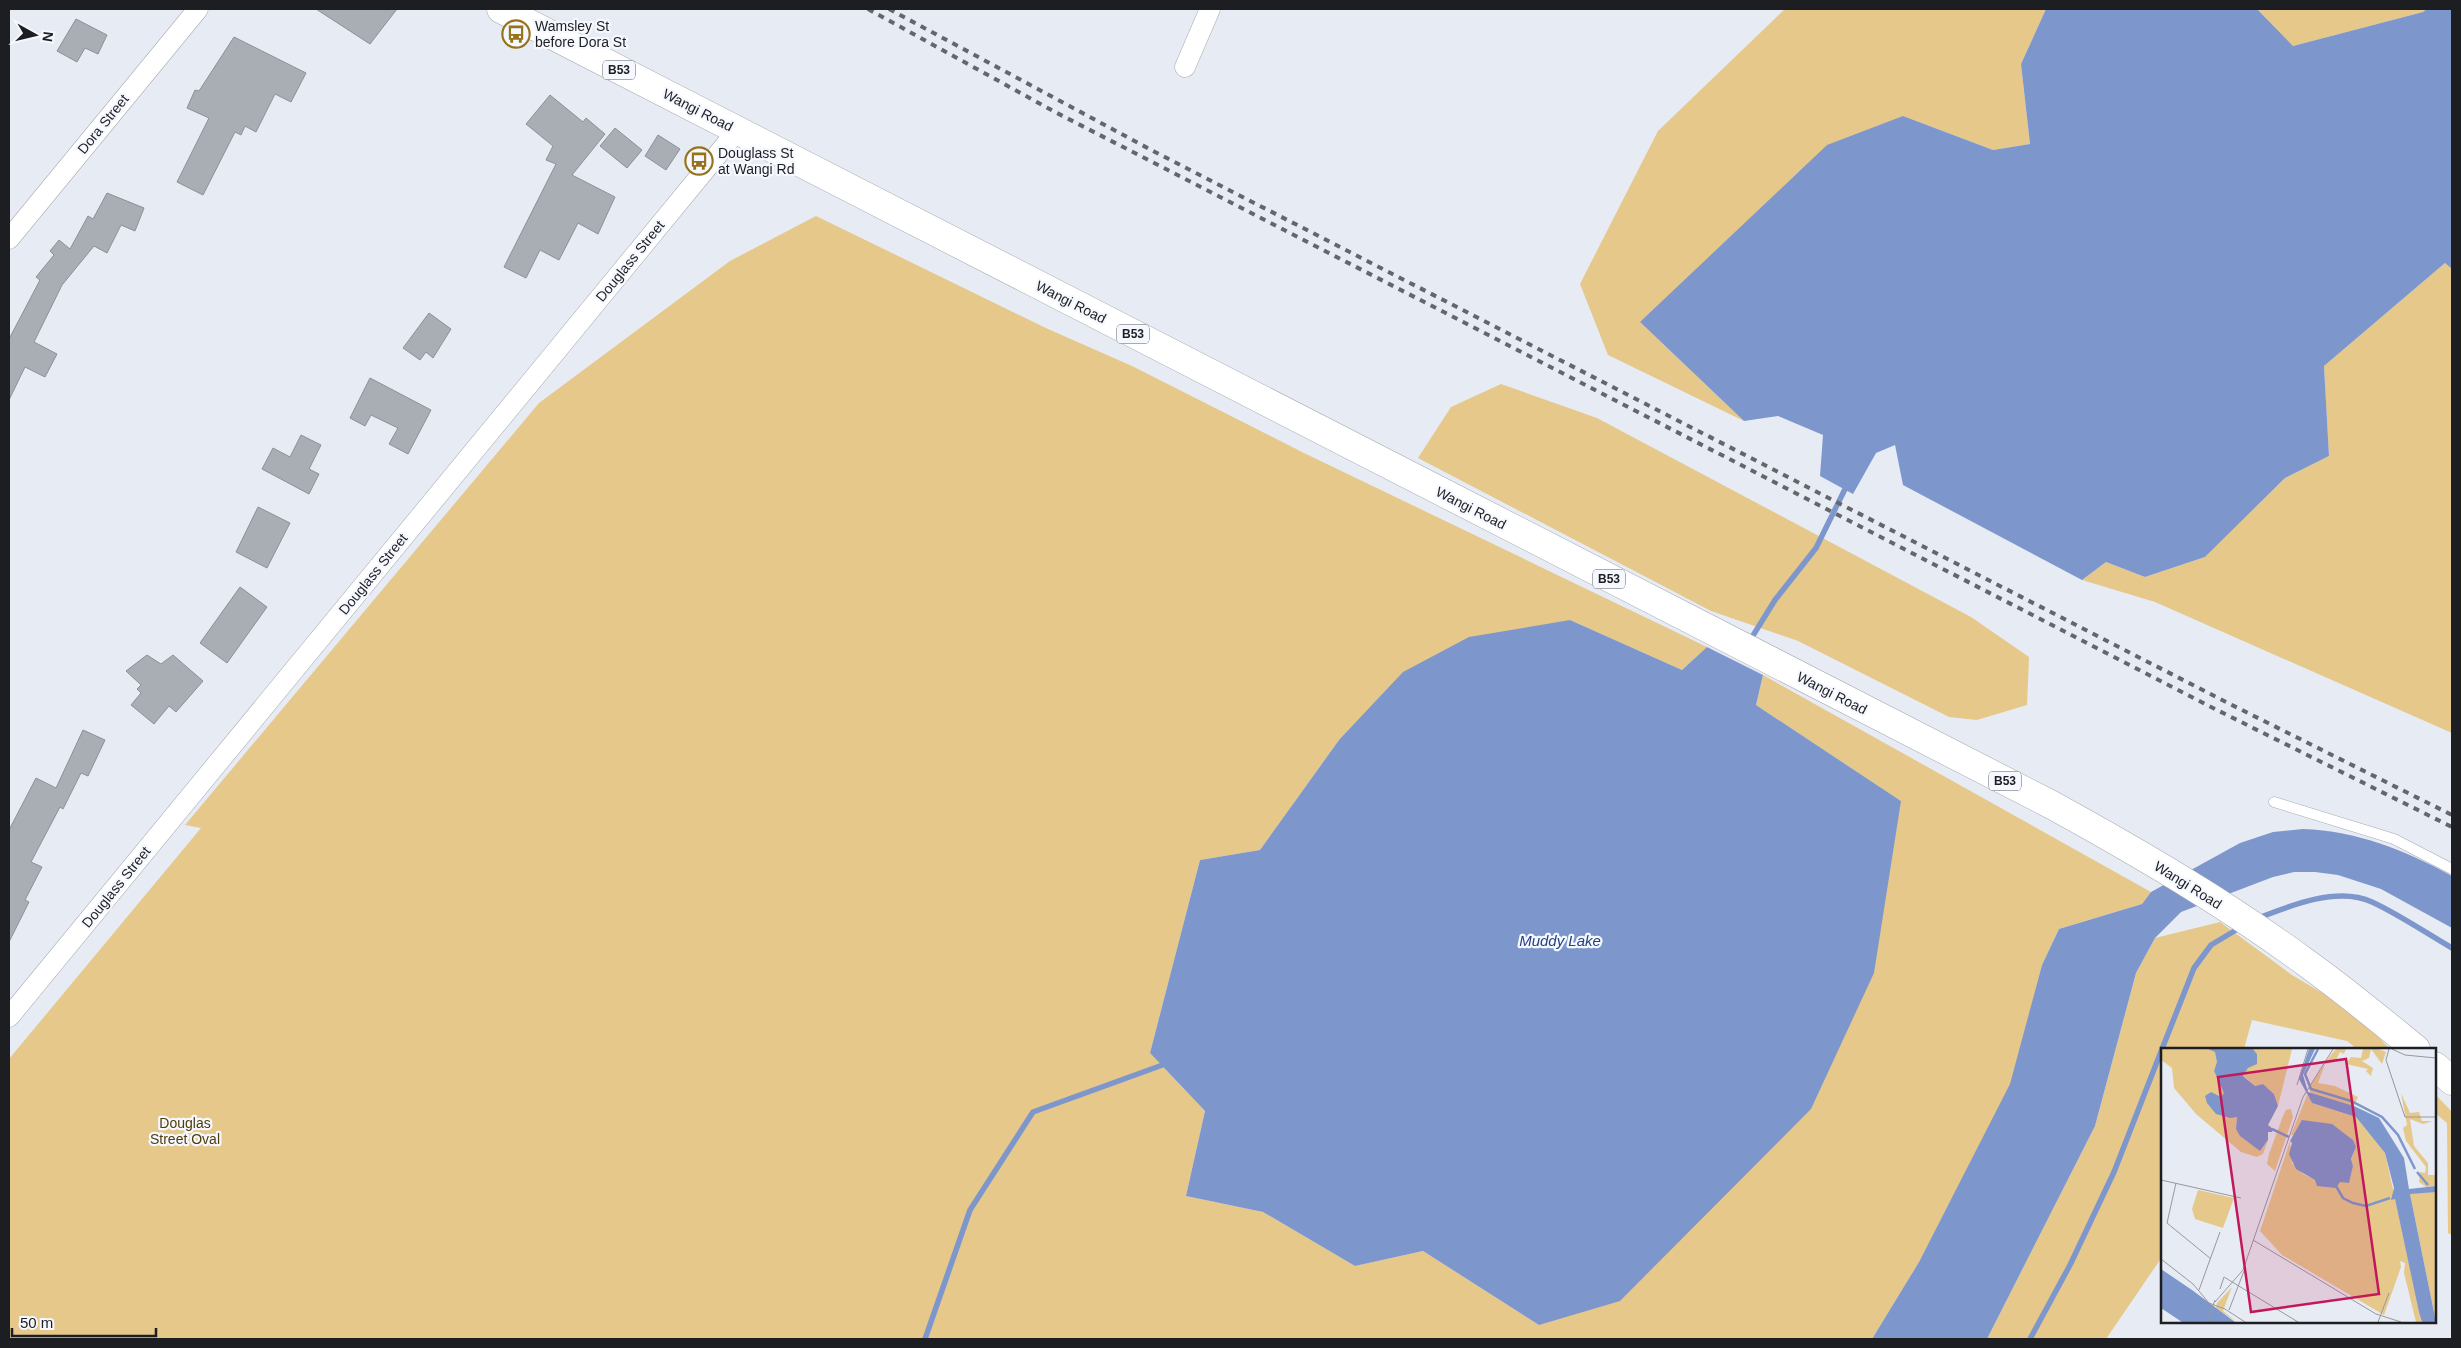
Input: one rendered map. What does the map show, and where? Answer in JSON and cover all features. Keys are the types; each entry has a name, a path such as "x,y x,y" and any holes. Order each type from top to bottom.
{"main road":[{"name":"Wangi Road","path":"501,9 2052,805 2140,854 2257,928 2312,967 2415,1048"},
{"path":"2436,1067 2452,1082"}],"street":[{"name":"Dora Street","path":"9,239 198,9"},
{"path":"1185,67 1210,9"},
{"name":"Douglass Street","path":"9,1017 737,131"}],"lane":[{"path":"2274,802 2394,839 2452,869"}],"green space":[{"path":"1785,9 2046,9 2021,64 2030,144 1993,150 1903,116 1640,322 1744,421 1608,355 1580,284 1658,131"},
{"path":"2257,9 2427,9 2423,12 2293,46"},
{"name":"Douglas Street Oval","path":"816,216 1048,329 1132,366 1304,453 1707,647 1682,670 1570,620 1339,740 1260,850 1200,860 1150,1053 1205,1111 1186,1196 1263,1212 1355,1266 1423,1251 1539,1325 1901,801 1756,705 1763,675 2151,892 2142,904 2059,929 2042,965 2011,1084 1919,1262 1872,1339 9,1339 9,1059 201,828 185,825 539,403 730,261"},
{"path":"2445,263 2452,269 2452,733 2155,602 2082,580 2106,562 2145,577 2205,557 2285,478 2329,456 2324,366"},
{"path":"1501,384 1597,418 1971,617 2029,657 2027,705 1977,720 1949,717 1798,641 1711,611 1418,458 1451,407"},
{"path":"2220,922 2292,975 2353,1011 2389,1048 2356,1048 2347,1041 2252,1020 2244,1048 2161,1048 2161,1258 2106,1339 1987,1339 2095,1126 2136,973 2155,938"},
{"path":"2436,1095 2452,1112 2452,1235 2448,1233 2447,1123 2436,1114"}],"water":[{"path":"2046,9 2257,9 2293,46 2423,12 2427,9 2452,9 2452,269 2445,263 2324,366 2329,456 2285,478 2205,557 2145,577 2106,562 2082,580 1903,485 1895,445 1876,453 1853,494 1820,476 1823,435 1778,416 1744,421 1640,322 1827,145 1903,116 1993,150 2030,144 2021,64"},
{"name":"Muddy Lake","path":"1570,620 1682,670 1707,647 1763,675 1756,705 1901,801 1874,973 1811,1109 1620,1301 1539,1325 1423,1251 1355,1266 1263,1212 1186,1196 1205,1111 1150,1053 1200,860 1260,850 1339,740 1403,672 1469,637"},
{"path":"2303,829 2361,838 2398,850 2452,876 2452,928 2381,889 2338,875 2315,872 2294,872 2273,877 2181,912 2155,938 2136,973 2095,1126 1987,1339 1872,1339 1919,1262 2010,1084 2042,965 2059,929 2142,904 2151,892 2240,843 2273,832"}],"building":[{"path":"316,9 397,9 370,44"},
{"path":"76,19 107,35 98,54 85,48 77,62 57,51"},
{"path":"234,37 306,73 291,102 275,94 256,132 245,126 241,135 235,132 203,195 177,182 209,118 187,108 195,90 199,91"},
{"path":"550,95 583,122 586,118 605,134 572,175 615,197 598,234 578,223 559,260 540,250 526,278 504,267 556,164 546,160 553,146 526,124"},
{"path":"615,128 642,150 627,168 600,146"},
{"path":"658,135 680,149 666,170 645,156"},
{"path":"107,193 144,208 135,231 121,225 107,253 94,246 62,285 34,342 57,354 45,377 25,367 9,400 9,339 40,280 36,277 54,255 50,251 59,240 70,249 88,216 93,219"},
{"path":"429,313 451,329 433,358 426,352 420,360 403,348"},
{"path":"370,378 431,410 408,454 389,444 398,428 371,415 365,426 350,418"},
{"path":"301,435 321,445 309,469 319,474 309,494 262,469 273,448 290,457"},
{"path":"258,507 290,523 267,568 236,552"},
{"path":"240,587 267,607 227,663 200,643"},
{"path":"147,655 161,664 173,655 203,681 176,712 169,706 154,724 131,705 141,693 137,689 141,685 126,671"},
{"path":"83,730 105,740 88,776 81,773 63,809 60,807 31,862 42,867 25,900 29,902 9,942 9,830 36,778 56,788"}],"waterway":[{"path":"1749,642 1775,600 1816,548 1848,483"},
{"path":"2256,919 2313,900 2344,896 2358,898 2372,902 2393,913 2452,948"},
{"path":"2162,1048 2194,968 2211,945 2241,927"},
{"path":"2030,1339 2070,1265 2114,1172 2161,1052"},
{"path":"925,1339 970,1210 1033,1112 1168,1063"}],"railway":[{"path":"868,9 1055,112 2217,710 2452,827"},
{"path":"889,9 1155,152 2224,701 2452,815"}],"place":[{"name":"Wamsley St before Dora St","path":"516,34"},
{"name":"Douglass St at Wangi Rd","path":"699,161"}]}
